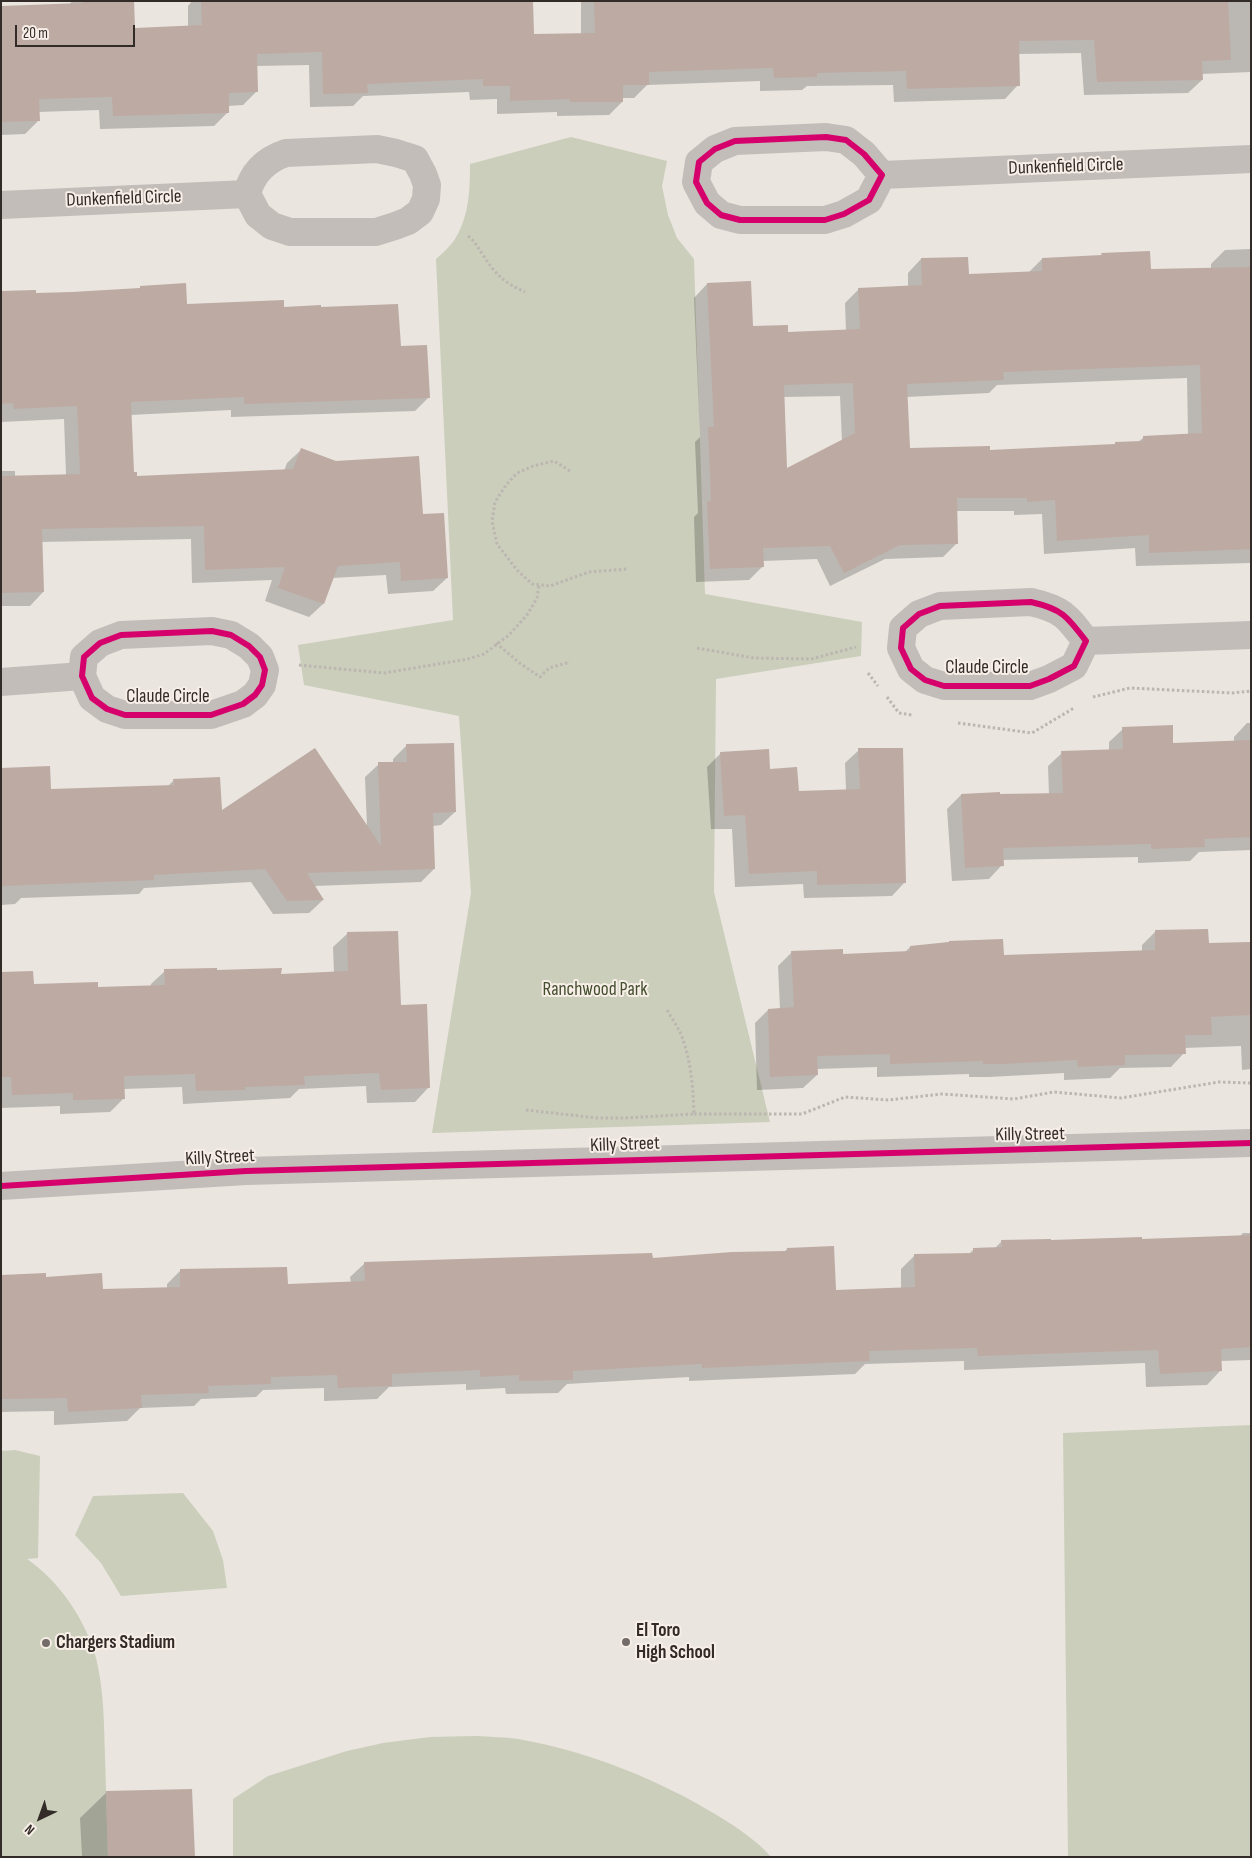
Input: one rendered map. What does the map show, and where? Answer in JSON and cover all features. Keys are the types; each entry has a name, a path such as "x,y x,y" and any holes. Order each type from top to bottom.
{"street":[{"path":"826,137 846,140 864,154 882,175 869,200 844,214 825,220 740,220 721,215 707,203 696,182 699,162 715,149 735,141 826,137"},
{"path":"377,149 396,153 415,159 427,185 426,199 420,212 408,221 376,232 290,232 272,226 258,215 247,194 250,182 256,172 271,159 286,153 377,149"},
{"name":"Dunkenfield Circle","path":"882,175 1251,158"},
{"name":"Dunkenfield Circle","path":"1,205 247,194"},
{"name":"Claude Circle","path":"1031,602 1050,606 1069,619 1086,641 1074,666 1030,686 944,686 925,680 911,669 901,648 903,628 919,614 940,606 1031,602"},
{"name":"Claude Circle","path":"212,631 231,635 250,646 260,656 265,670 262,685 255,695 243,704 211,715 125,715 107,709 92,698 82,676 84,657 100,644 121,635 212,631"},
{"path":"1086,641 1251,635"},
{"path":"1,682 82,676"},
{"name":"Killy Street","path":"1,1186 246,1171 1251,1143"}],"path":[{"path":"468,236 474,241 496,274 506,283 525,292"},
{"path":"570,471 554,461 533,466 517,474 506,485 495,502 492,521 497,544 517,570 532,584 550,586 589,572 626,569"},
{"path":"296,665 384,673 468,659 484,654 509,635 527,615 537,598 539,585"},
{"path":"496,643 521,664 540,676 549,668 570,662"},
{"path":"697,648 754,658 811,659 856,647"},
{"path":"666,1008 680,1032 692,1076 694,1114"},
{"path":"526,1110 597,1118 694,1114 802,1114 845,1097 888,1100 942,1094 1014,1099 1054,1092 1121,1098 1219,1082 1251,1083"}],"green space":[{"name":"Ranchwood Park","path":"571,137 667,161 662,186 668,215 677,238 694,259 705,594 862,622 861,656 716,679 714,892 770,1122 432,1133 471,893 459,716 304,685 298,645 453,620 436,259 453,242 462,224 468,204 470,164"},
{"path":"1251,1425 1251,1857 1068,1857 1063,1433"},
{"name":"Chargers Stadium","path":"15,1450 40,1456 38,1558 27,1559 50,1579 70,1602 85,1629 96,1658 101,1682 103,1708 108,1857 1,1857 1,1451"},
{"path":"183,1493 213,1531 223,1560 227,1588 121,1596 101,1563 75,1535 93,1496"},
{"path":"476,1736 513,1738 544,1744 597,1759 648,1779 720,1817 754,1840 771,1857 233,1857 233,1799 268,1776 347,1751 383,1743 430,1737"}],"building":[{"path":"83,1 134,1 135,28 202,25 201,1 533,1 534,34 595,33 594,1 1228,1 1231,60 1202,61 1203,80 1097,82 1094,40 1019,41 1020,86 907,89 906,71 817,73 817,77 774,78 773,68 649,72 649,85 623,85 623,102 570,102 570,99 510,101 510,86 483,86 483,79 367,84 368,93 323,94 322,52 257,54 258,92 229,93 229,113 113,116 112,97 39,99 40,121 1,122 1,6 83,3"},
{"path":"1150,251 1151,269 1251,267 1251,549 1149,553 1149,535 1057,541 1055,500 1027,502 1027,498 957,498 958,544 900,545 844,573 830,546 763,548 764,567 710,569 707,502 711,501 708,427 714,427 707,283 751,281 753,326 788,325 788,332 860,329 858,288 922,285 921,258 968,257 969,274 1042,271 1042,258 1102,255 1101,253","holes":["1200,365 1202,433 1143,436 1143,441 1115,442 1115,444 990,450 990,446 910,448 907,384 1004,380 1003,372","853,383 855,433 787,468 784,385"]},
{"path":"186,283 187,304 284,300 284,307 398,304 401,346 427,345 430,398 244,404 244,397 131,402 134,472 137,472 137,476 293,469 301,448 336,461 419,456 423,514 444,513 448,578 401,581 400,562 338,566 324,604 278,588 285,567 205,570 204,526 42,529 44,592 1,593 1,476 80,474 77,406 14,409 13,403 1,404 1,291 36,290 36,293 72,292"},
{"path":"1173,725 1173,743 1251,740 1251,837 1204,839 1205,847 1151,849 1151,844 1003,848 1004,866 965,868 961,794 1000,792 1000,794 1063,793 1061,751 1123,749 1122,727"},
{"path":"454,743 456,812 433,813 435,869 307,873 324,900 287,901 265,869 154,875 154,880 1,886 1,768 50,766 51,789 174,785 173,779 220,777 222,810 315,748 381,846 378,762 407,762 406,744"},
{"path":"858,748 903,748 906,883 817,885 817,871 749,874 745,815 724,816 720,752 769,749 770,769 797,767 799,791 860,789"},
{"path":"1208,929 1209,943 1251,942 1251,1015 1211,1017 1212,1035 1185,1035 1186,1054 1125,1055 1125,1065 1078,1067 1077,1060 1003,1064 983,1064 983,1061 890,1064 890,1054 817,1056 818,1075 770,1077 768,1009 794,1007 791,951 843,949 843,954 910,951 910,946 949,941 1003,939 1004,955 1155,950 1155,930"},
{"path":"398,931 401,1005 427,1004 430,1088 381,1090 379,1073 304,1076 305,1085 245,1087 245,1090 196,1091 195,1074 124,1076 125,1099 73,1100 73,1093 12,1095 11,1077 1,1077 1,972 33,971 34,984 98,982 98,987 165,985 164,969 282,968 281,974 348,971 347,932"},
{"path":"1251,1235 1251,1347 1221,1349 1222,1371 1160,1374 1158,1350 978,1356 977,1348 869,1351 870,1361 702,1368 702,1364 573,1371 573,1380 519,1381 519,1375 480,1377 480,1370 392,1374 392,1386 338,1388 337,1375 271,1377 271,1384 208,1386 209,1393 141,1395 142,1408 68,1412 67,1398 1,1399 1,1275 46,1273 46,1277 102,1273 103,1289 180,1287 180,1269 287,1267 288,1284 365,1281 364,1262 652,1253 653,1258 732,1252 787,1251 787,1248 834,1246 836,1290 915,1287 914,1254 973,1253 973,1248 1002,1247 1001,1240 1142,1237 1142,1239"},
{"path":"192,1789 195,1857 108,1857 106,1791"}],"cycle path":[{"path":"826,137 846,140 864,154 882,175 869,200 844,214 825,220 740,220 721,215 707,203 696,182 699,162 715,149 735,141 826,137"},
{"path":"1031,602 1050,608 1063,615 1074,625 1086,641 1074,666 1030,686 944,686 925,680 911,669 901,648 903,628 919,614 940,606 1031,602"},
{"path":"212,631 231,635 249,646 260,657 265,670 262,685 255,695 243,704 211,715 125,715 107,709 92,698 82,676 84,657 100,643 121,635 212,631"},
{"path":"1,1186 246,1171 1251,1143"}],"place":[{"name":"El Toro High School","path":"626,1642"},
{"name":"Chargers Stadium","path":"46,1643"}]}
